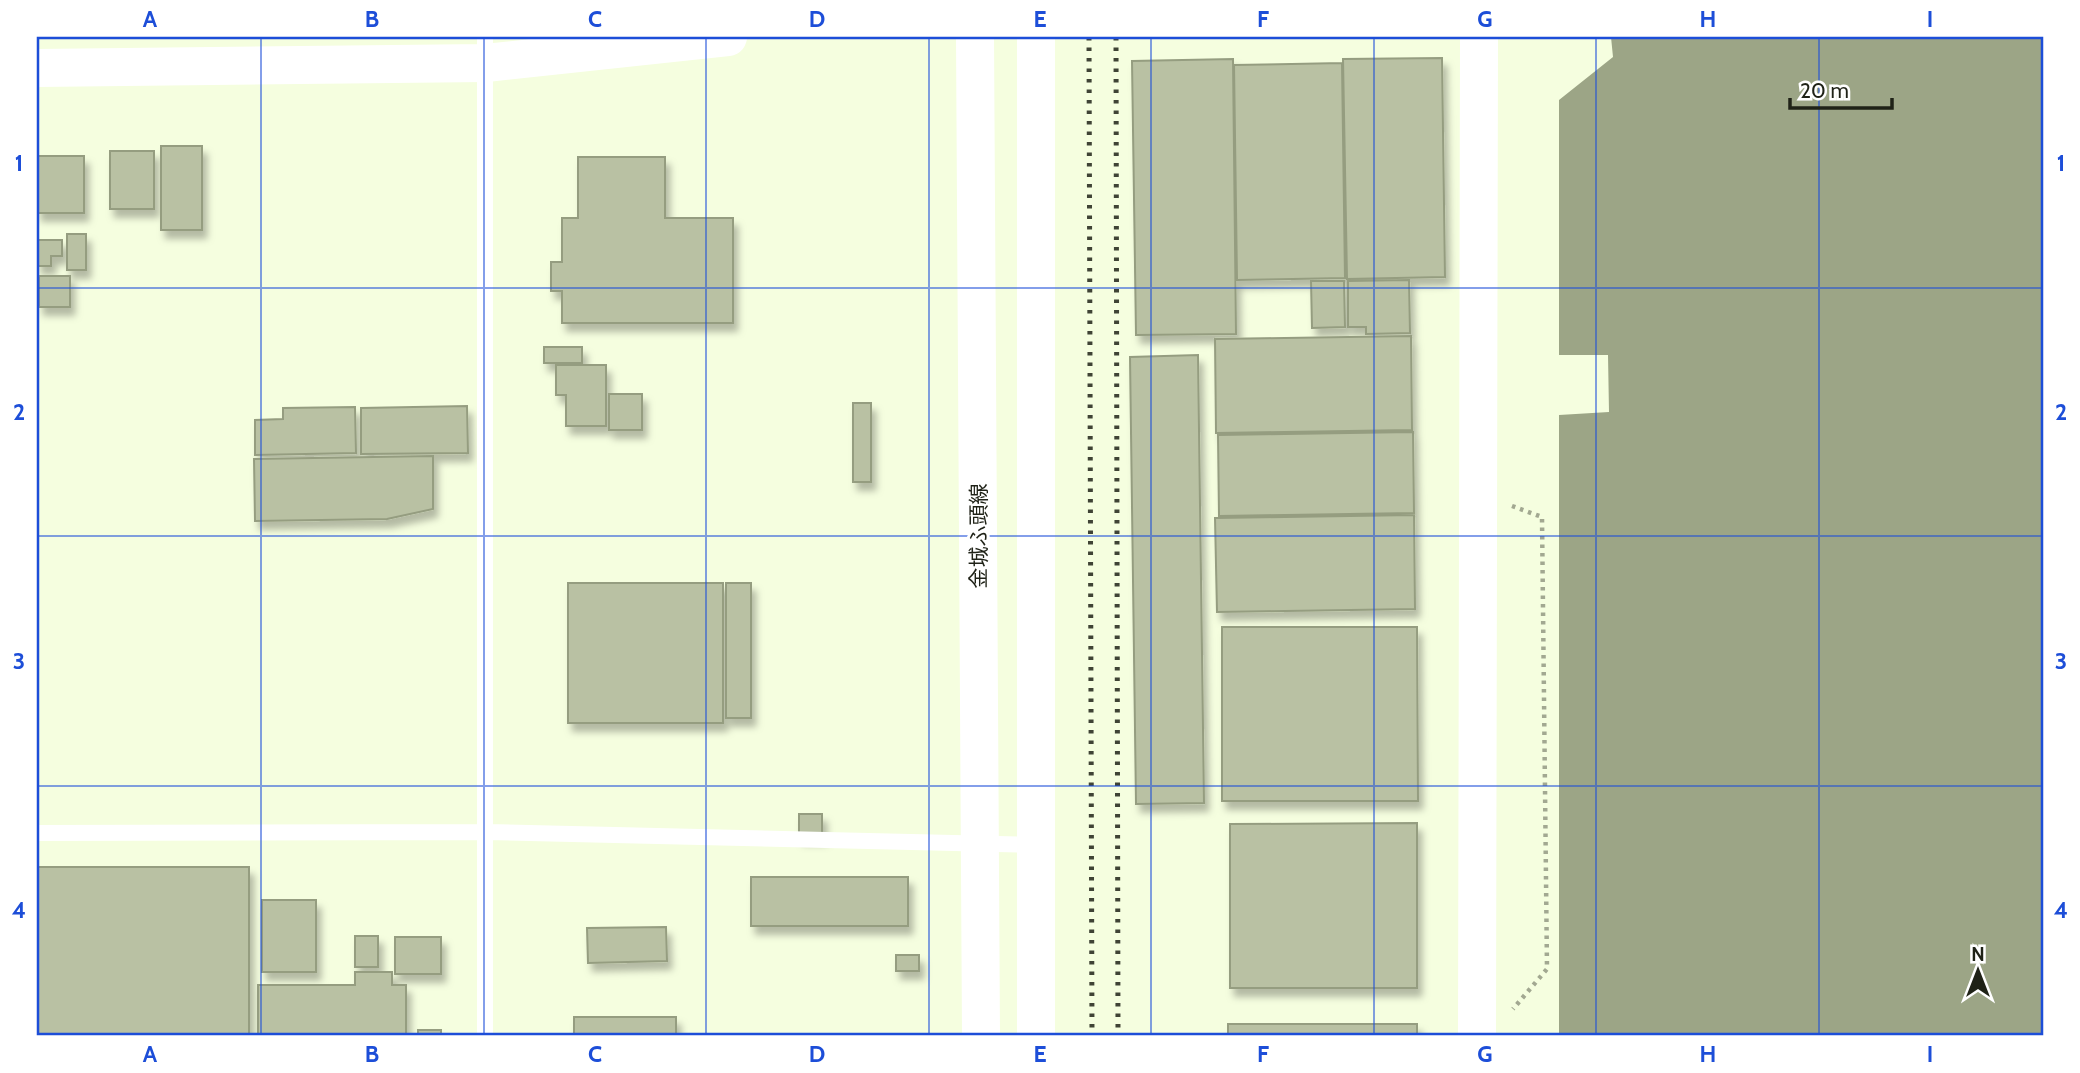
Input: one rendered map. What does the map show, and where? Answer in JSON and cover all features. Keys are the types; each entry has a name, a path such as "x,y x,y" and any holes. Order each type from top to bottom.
{"main road":[{"path":"37,68 486,50 728,37"},
{"name":"金城ふ頭線","path":"975,37 981,1036"},
{"path":"1036,37 1036,1036"},
{"path":"1479,37 1478,494 1491,1027"}],"lane":[{"path":"485,1036 486,50"},
{"path":"37,833 486,832 1034,845"}],"path":[{"path":"1478,494 1542,517 1548,969 1491,1027"}],"shaded area":[{"path":"1611,37 2043,37 2043,1036 1559,1036 1559,415 1609,412 1608,355 1559,355 1559,100 1613,57"}],"building":[{"path":"1442,58 1445,277 1347,279 1343,59"},
{"path":"1233,59 1236,334 1136,335 1132,61"},
{"path":"1342,63 1345,278 1237,280 1234,65"},
{"path":"161,146 202,146 202,230 161,230"},
{"path":"110,151 154,151 154,209 110,209"},
{"path":"37,156 84,156 84,213 37,213"},
{"path":"578,157 665,157 665,218 733,218 733,323 562,323 562,291 551,291 551,262 562,262 562,218 578,218"},
{"path":"67,234 86,234 86,270 67,270"},
{"path":"37,240 62,240 62,256 51,256 51,266 37,266"},
{"path":"39,276 70,276 70,307 39,307"},
{"path":"1409,280 1410,333 1366,334 1366,327 1348,327 1348,281"},
{"path":"1311,281 1344,281 1345,327 1312,328"},
{"path":"1411,336 1412,430 1216,433 1215,339"},
{"path":"544,347 582,347 582,363 544,363"},
{"path":"1198,355 1204,803 1136,804 1130,357"},
{"path":"556,365 606,365 606,426 566,426 566,395 556,395"},
{"path":"609,394 642,394 642,430 609,430"},
{"path":"853,403 871,403 871,482 853,482"},
{"path":"467,406 468,453 361,454 361,408"},
{"path":"355,407 356,453 255,455 255,420 283,419 283,408"},
{"path":"1413,432 1414,513 1219,516 1218,435"},
{"path":"433,456 433,509 387,519 255,521 254,459"},
{"path":"1414,515 1415,609 1217,612 1215,518"},
{"path":"568,583 723,583 723,723 568,723"},
{"path":"726,583 751,583 751,718 726,718"},
{"path":"1222,627 1417,627 1418,801 1222,801"},
{"path":"799,814 822,814 822,836 799,836"},
{"path":"1417,823 1417,988 1230,988 1230,824"},
{"path":"37,867 249,867 249,1036 37,1036"},
{"path":"751,877 908,877 908,926 751,926"},
{"path":"262,900 316,900 316,972 262,972"},
{"path":"666,927 667,961 588,963 587,928"},
{"path":"355,936 378,936 378,967 355,967"},
{"path":"395,937 441,937 441,974 395,974"},
{"path":"896,955 919,955 919,971 896,971"},
{"path":"355,972 392,972 392,985 406,985 406,1036 258,1036 258,985 355,985"},
{"path":"574,1017 676,1017 676,1036 574,1036"},
{"path":"1228,1024 1417,1024 1417,1036 1228,1036"},
{"path":"418,1030 441,1030 441,1036 418,1036"}],"railway":[{"path":"1089,37 1092,1036"},
{"path":"1116,37 1118,1036"}]}
